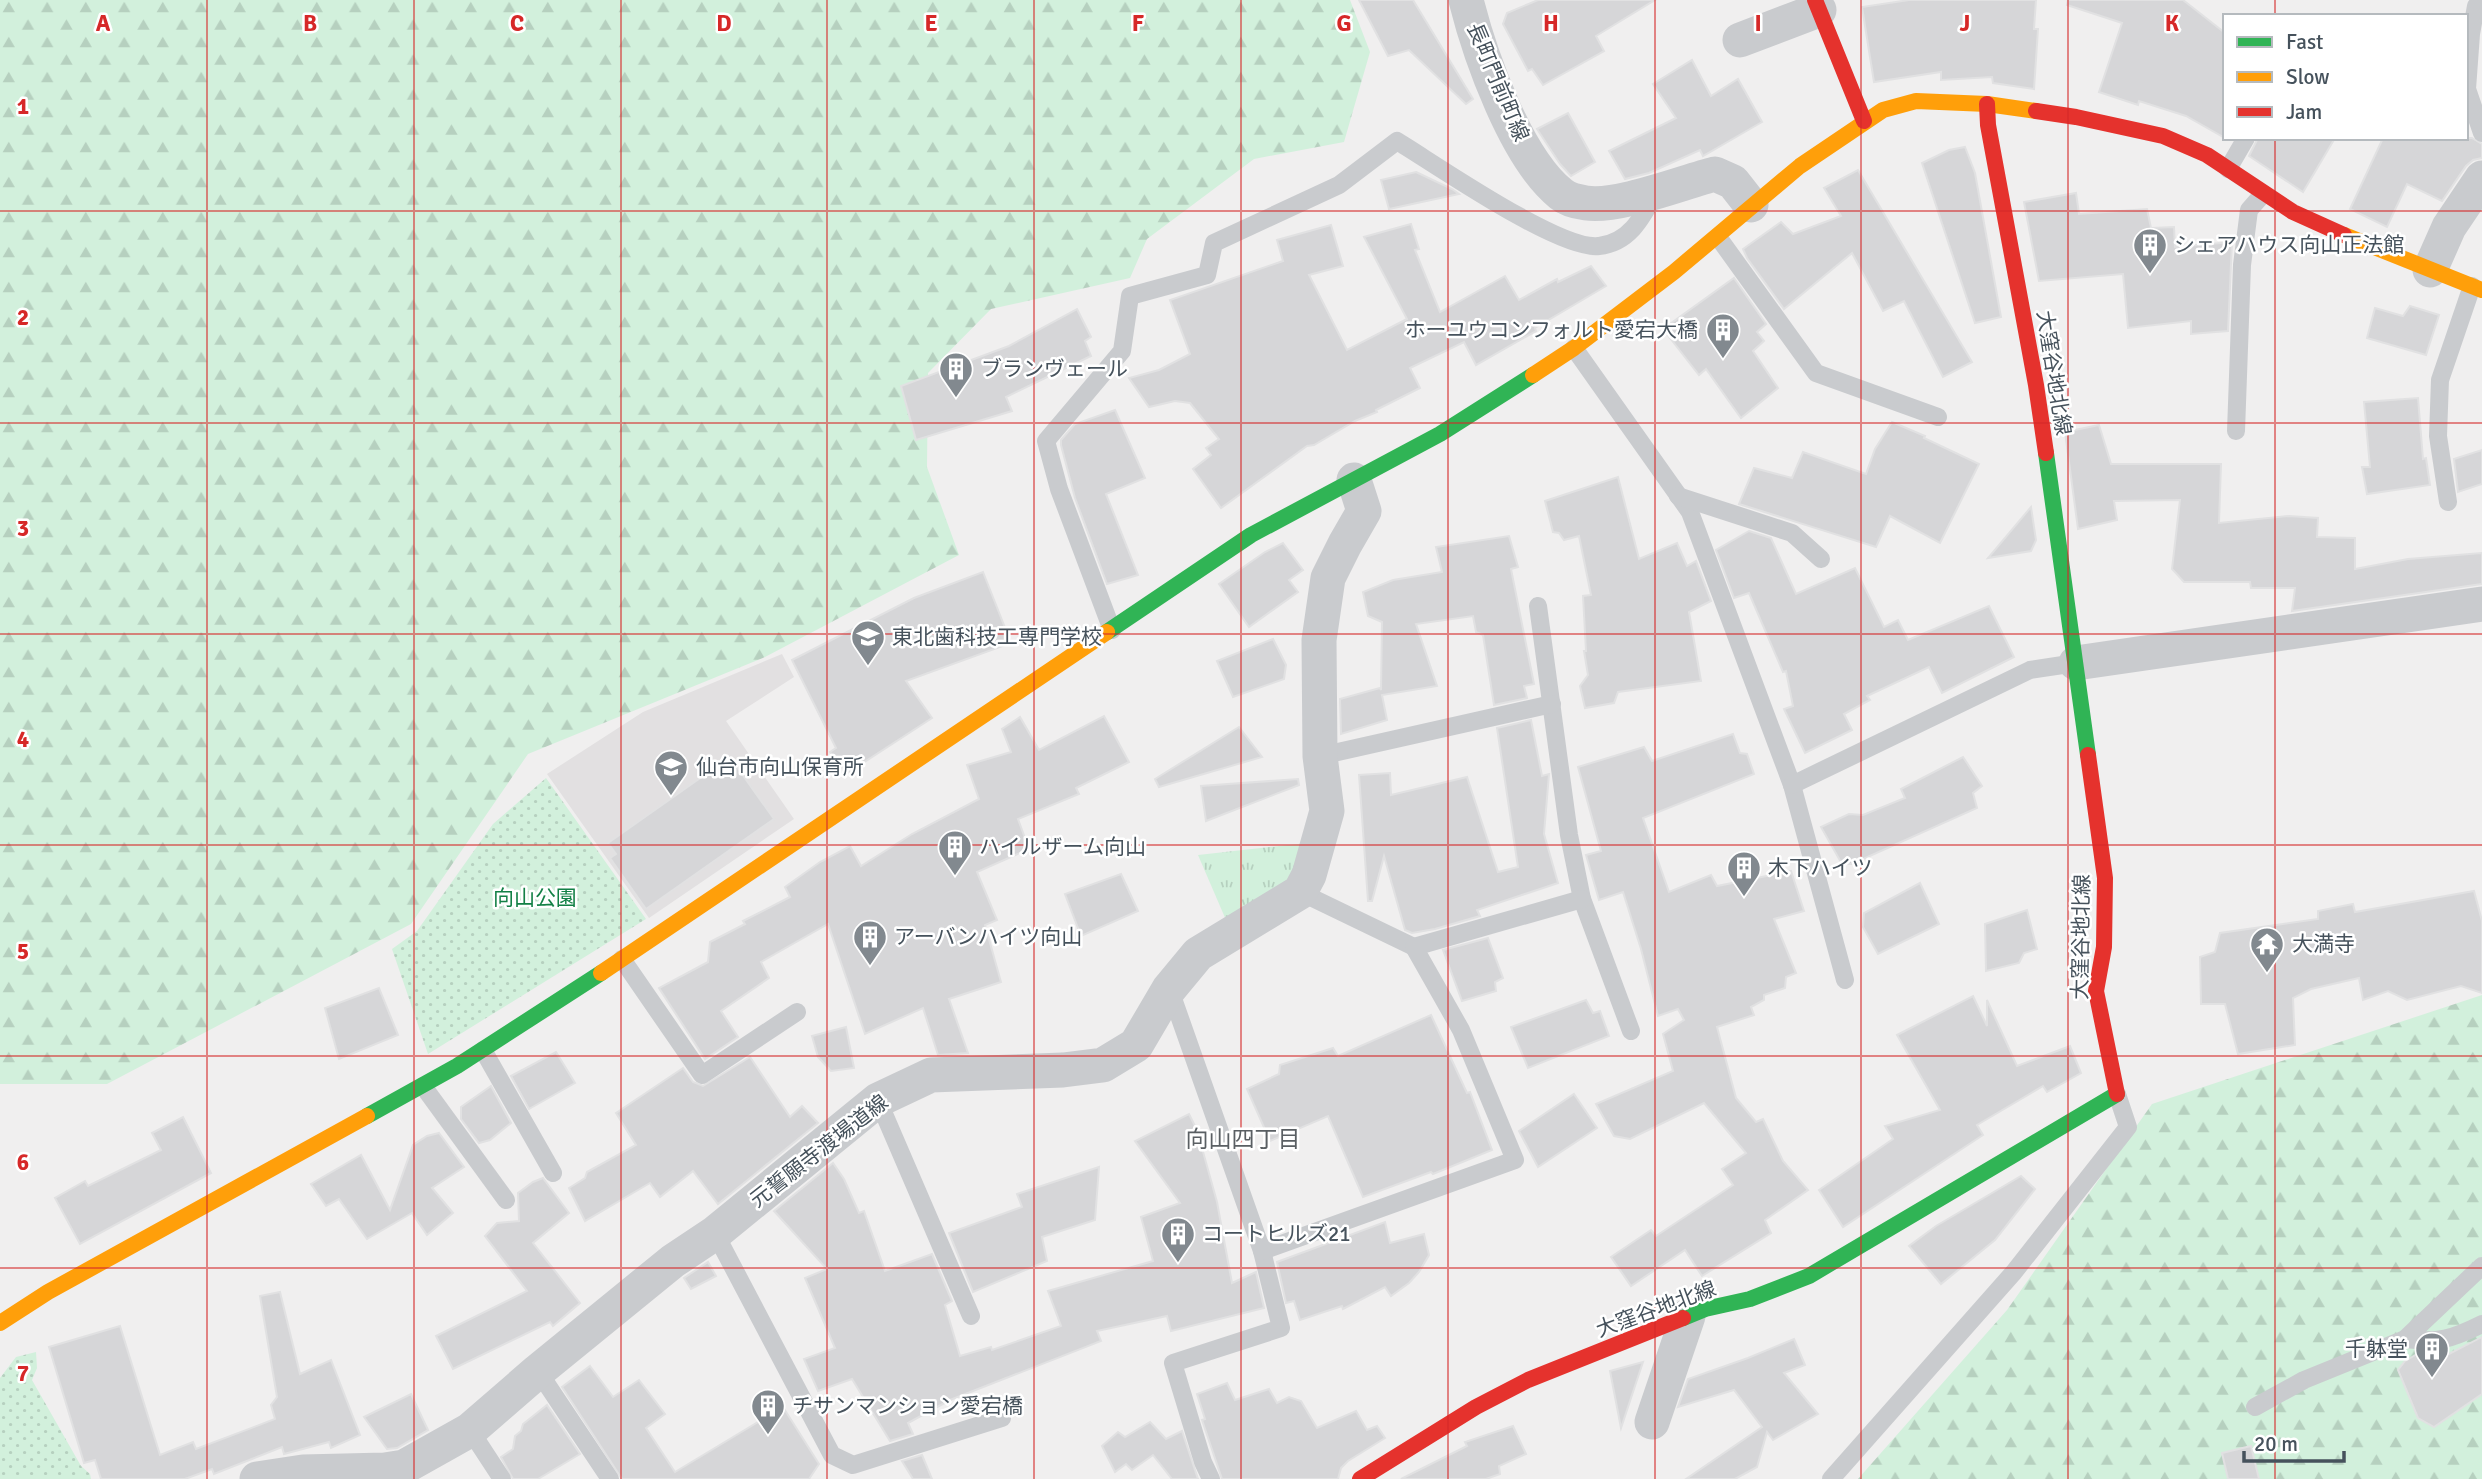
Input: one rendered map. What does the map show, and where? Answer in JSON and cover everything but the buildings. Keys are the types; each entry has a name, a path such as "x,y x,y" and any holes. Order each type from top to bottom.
{"street":[{"name":"長町門前町線","path":"1466,0 1478,41 1520,140 1540,172 1563,196 1588,204 1619,201 1715,174 1732,182 1751,205"},
{"path":"1740,40 1820,3 1864,121"},
{"path":"0,1323 48,1292 423,1086 483,1050 1251,535 1440,434 1574,348 1718,237 1751,205 1800,166 1883,110 1916,101 1987,104 2076,117 2164,136 2207,155 2293,212 2357,241 2477,288"},
{"name":"大窪谷地北線","path":"1360,1479 1476,1407 1528,1380 1705,1309 1750,1299 1809,1276 2117,1094 2096,991 2104,947 2105,878 2036,385 1988,125 1987,104"},
{"path":"2430,270 2449,227 2482,178"},
{"path":"1300,892 1309,875 1327,811 1320,756 1319,640 1328,578 1364,511 1354,480"},
{"path":"2076,663 2482,604"},
{"name":"元誓願寺渡場道線","path":"257,1479 303,1472 404,1467 470,1430 673,1261 715,1233 878,1100 931,1075 1063,1070 1103,1065 1136,1045 1169,989 1198,954 1300,892"},
{"path":"1651,1422 1688,1316"}],"lane":[{"path":"2468,75 2476,6 2482,7"},
{"path":"2468,92 2482,134"},
{"path":"2228,169 2245,140"},
{"path":"1112,630 1059,489 1046,441 1122,351 1130,296 1207,275 1214,243 1339,185 1397,141 1518,216 1569,241 1598,246 1622,239 1637,225 1658,190"},
{"path":"2236,430 2242,265 2249,211 2263,194"},
{"path":"1718,237 1816,373 1938,417"},
{"path":"2448,502 2438,436 2440,380 2477,288"},
{"path":"1574,348 1689,512 1792,785 1845,980"},
{"path":"1678,496 1793,533 1821,559"},
{"path":"1538,606 1569,835 1582,899 1630,1031"},
{"path":"1792,785 2030,670 2076,663"},
{"path":"1320,756 1552,704"},
{"path":"1262,1251 1515,1160 1461,1030 1413,947 1300,892"},
{"path":"1413,947 1582,899"},
{"path":"622,959 702,1075 797,1012"},
{"path":"1169,989 1262,1251 1281,1328 1173,1363 1203,1462 1211,1479"},
{"path":"483,1050 554,1173"},
{"path":"423,1086 506,1200"},
{"path":"1831,1479 2014,1272 2128,1127 2117,1094"},
{"path":"878,1100 971,1316"},
{"path":"715,1233 832,1455 853,1465 1002,1418"},
{"path":"2255,1407 2304,1380 2404,1339 2482,1266"},
{"path":"2404,1339 2431,1342 2458,1336 2482,1324"},
{"path":"538,1371 610,1479"},
{"path":"470,1430 502,1479"}],"shaded area":[{"name":"仙台市向山保育所","path":"782,654 794,677 726,721 794,819 649,918 547,774 643,712"}],"green space":[{"path":"0,0 1350,0 1370,52 1344,142 1254,159 1147,239 1130,278 991,309 928,373 927,467 959,555 765,657 528,754 411,924 107,1084 0,1084"},
{"name":"向山公園","path":"546,778 646,919 428,1054 392,949 417,931 493,824"},
{"path":"1307,843 1301,865 1282,887 1226,920 1198,855"},
{"path":"2482,995 2482,1479 1858,1479 2007,1310 2152,1104"},
{"path":"36,1352 37,1368 32,1380 91,1479 0,1479 0,1378 16,1357"}],"traffic: fast":[{"path":"1107,632 1251,535 1440,434 1533,375"},
{"path":"2046,453 2088,755"},
{"path":"367,1116 457,1066 601,973"},
{"path":"1683,1318 1705,1309 1750,1299 1809,1276 2117,1094"}],"traffic: slow":[{"path":"1533,375 1574,348 1674,272 1800,166 1883,110 1916,101 1987,104 2036,111"},
{"path":"2344,235 2482,290"},
{"path":"601,973 1107,632"},
{"path":"0,1323 48,1292 367,1116"}],"traffic: jam":[{"path":"1815,0 1864,121"},
{"path":"1987,104 1988,125 2046,453"},
{"path":"2036,111 2163,136 2207,155 2293,212 2344,235"},
{"path":"2088,755 2105,878 2104,947 2096,991 2117,1094"},
{"path":"1360,1479 1476,1407 1528,1380 1683,1318"}],"place":[{"name":"シェアハウス向山正法館","path":"2150,275"},
{"name":"ホーユウコンフォルト愛宕大橋","path":"1723,360"},
{"name":"ブランヴェール","path":"956,399"},
{"name":"東北歯科技工専門学校","path":"868,667"},
{"name":"仙台市向山保育所","path":"671,797"},
{"name":"ハイルザーム向山","path":"955,877"},
{"name":"木下ハイツ","path":"1744,898"},
{"name":"アーバンハイツ向山","path":"870,967"},
{"name":"大満寺","path":"2267,974"},
{"name":"コートヒルズ21","path":"1178,1264"},
{"name":"千躰堂","path":"2432,1379"},
{"name":"チサンマンション愛宕橋","path":"768,1436"}],"district":[{"name":"向山四丁目","path":"1243,1139"}]}
